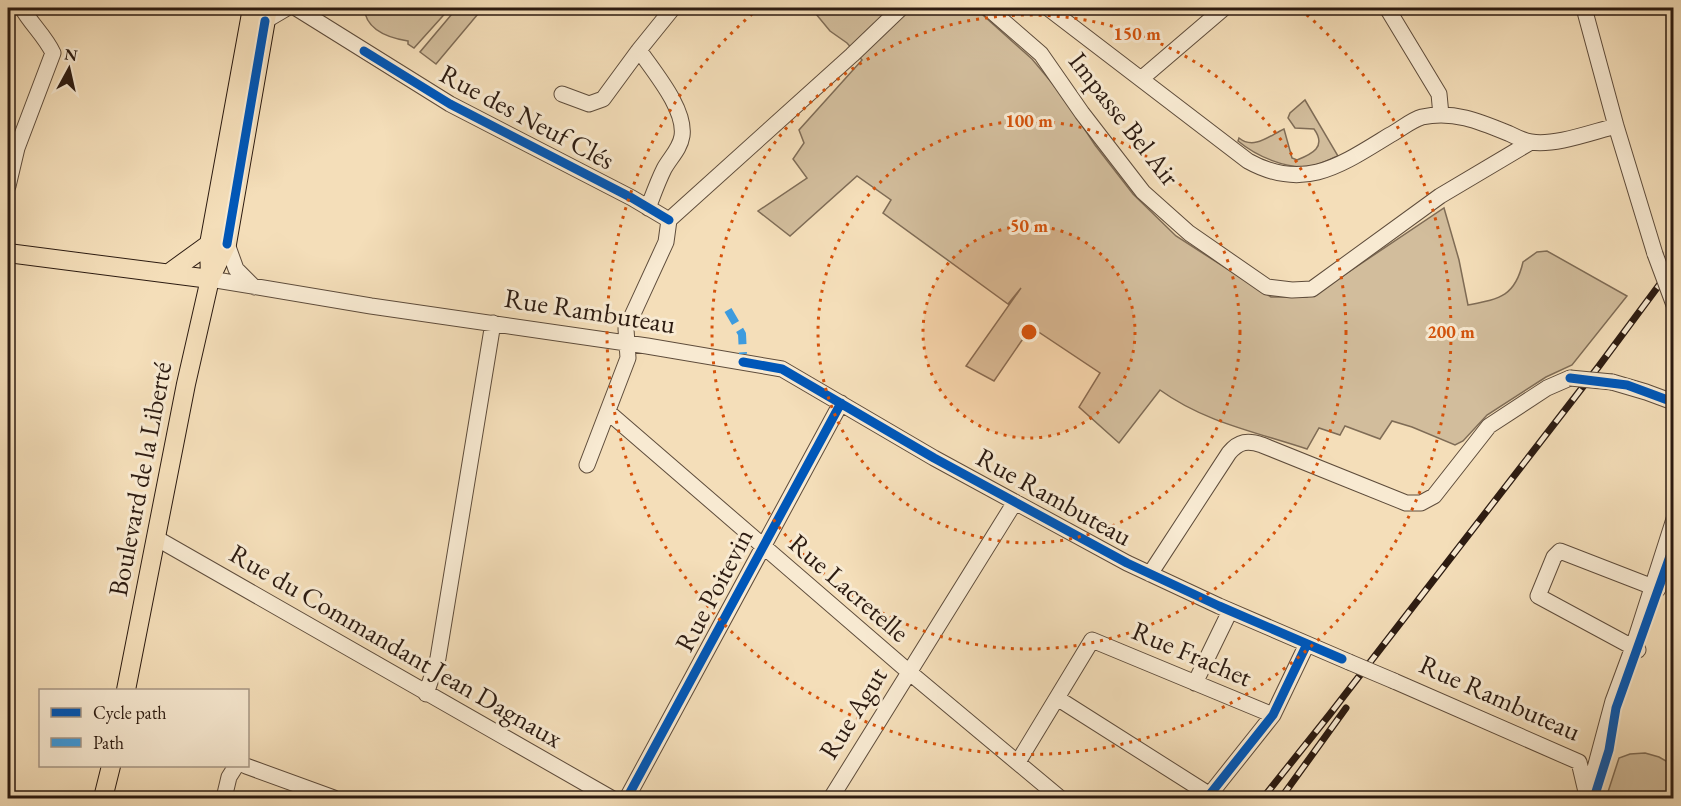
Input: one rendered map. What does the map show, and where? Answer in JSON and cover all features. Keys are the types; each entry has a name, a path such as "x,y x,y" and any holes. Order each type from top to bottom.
{"main road":[{"path":"218,244 252,8"},
{"path":"169,273 218,244 267,14"},
{"name":"Boulevard de la Liberté","path":"126,689 186,384 218,244"},
{"name":"Rue Rambuteau","path":"8,253 210,279"},
{"path":"103,798 111,767"}],"street":[{"path":"8,186 17,148 54,53 22,8"},
{"path":"267,14 287,8"},
{"path":"562,94 589,104 603,99 673,8"},
{"path":"587,465 628,357 626,329 666,242 669,220 901,8"},
{"name":"Impasse Bel Air","path":"988,8 1041,54 1082,113 1143,192 1189,233 1267,287 1292,290 1312,289 1440,196 1531,142"},
{"path":"1048,8 1248,161 1263,170 1278,174 1299,176 1326,171 1353,158 1420,118 1442,115 1470,118 1531,142 1563,140 1616,126"},
{"path":"1141,80 1224,8"},
{"path":"1387,8 1439,94 1442,115"},
{"path":"1584,8 1616,126 1655,254 1674,305"},
{"name":"Rue des Neuf Clés","path":"302,10 450,104 669,220"},
{"path":"639,50 666,88 679,113 682,126 682,137 678,147 663,171 648,208"},
{"path":"218,244 236,269 254,287"},
{"name":"Rue Rambuteau","path":"210,279 782,369 1015,502 1150,574 1579,762 1588,798"},
{"path":"426,694 438,658 493,323"},
{"path":"1150,574 1229,453 1243,441 1262,445 1406,503 1421,504 1434,496 1489,426 1547,388 1570,378 1612,382 1674,402"},
{"name":"Rue Poitevin","path":"627,798 841,403"},
{"name":"Rue Lacretelle","path":"608,412 909,672 1060,798"},
{"name":"Rue Agut","path":"831,798 1015,502"},
{"path":"1588,798 1611,712 1655,588 1658,569 1674,519"},
{"name":"Rue du Commandant Jean Dagnaux","path":"156,538 611,798"},
{"path":"1635,648 1538,596 1554,557 1560,552 1655,588"},
{"path":"1658,569 1674,572"},
{"path":"1195,683 1230,611"},
{"name":"Rue Frachet","path":"1057,698 1092,640 1272,716"},
{"path":"1018,762 1057,698 1209,796 1272,716 1307,644"},
{"path":"249,766 334,798"},
{"path":"225,798 229,777 235,767"}],"shaded area":[{"path":"364,8 450,8 414,48 408,44 408,41 380,32 369,22"},
{"path":"457,8 483,8 436,64 420,52"},
{"path":"811,8 975,8 1032,59 1062,95 1095,145 1133,194 1176,236 1271,297 1307,297 1329,285 1444,208 1459,260 1468,305 1489,301 1504,294 1515,283 1523,262 1537,252 1547,251 1627,296 1572,365 1546,377 1487,415 1463,441 1455,445 1392,421 1380,439 1345,426 1340,435 1319,428 1307,449 1212,418 1160,390 1119,443 1079,407 1100,373 1031,327 994,381 966,366 1021,288 1008,304 883,213 891,200 857,176 790,236 758,211 807,178 793,159 804,143 799,130 862,60 847,43 830,31"},
{"path":"1305,100 1338,156 1314,165 1292,166 1263,157 1238,141 1239,138 1250,143 1256,142 1284,129 1292,158 1297,160 1308,155 1318,145 1318,135 1314,129 1295,128 1288,118 1290,113"},
{"path":"1645,753 1659,757 1673,765 1673,798 1606,798 1619,758 1630,754"}],"railway":[{"path":"1263,798 1599,366 1674,265"},
{"path":"1281,798 1346,708"}],"marked path":[{"path":"728,310 742,334 743,354"}],"cycle path":[{"path":"227,244 265,21"},
{"path":"364,51 450,104 632,198 669,220"},
{"path":"743,362 782,369 934,458 1127,563 1342,659"},
{"path":"1570,378 1627,385 1673,402"},
{"path":"627,798 841,403"},
{"path":"1594,798 1609,750 1616,708 1674,545"},
{"path":"1207,798 1273,715 1307,644"}]}
